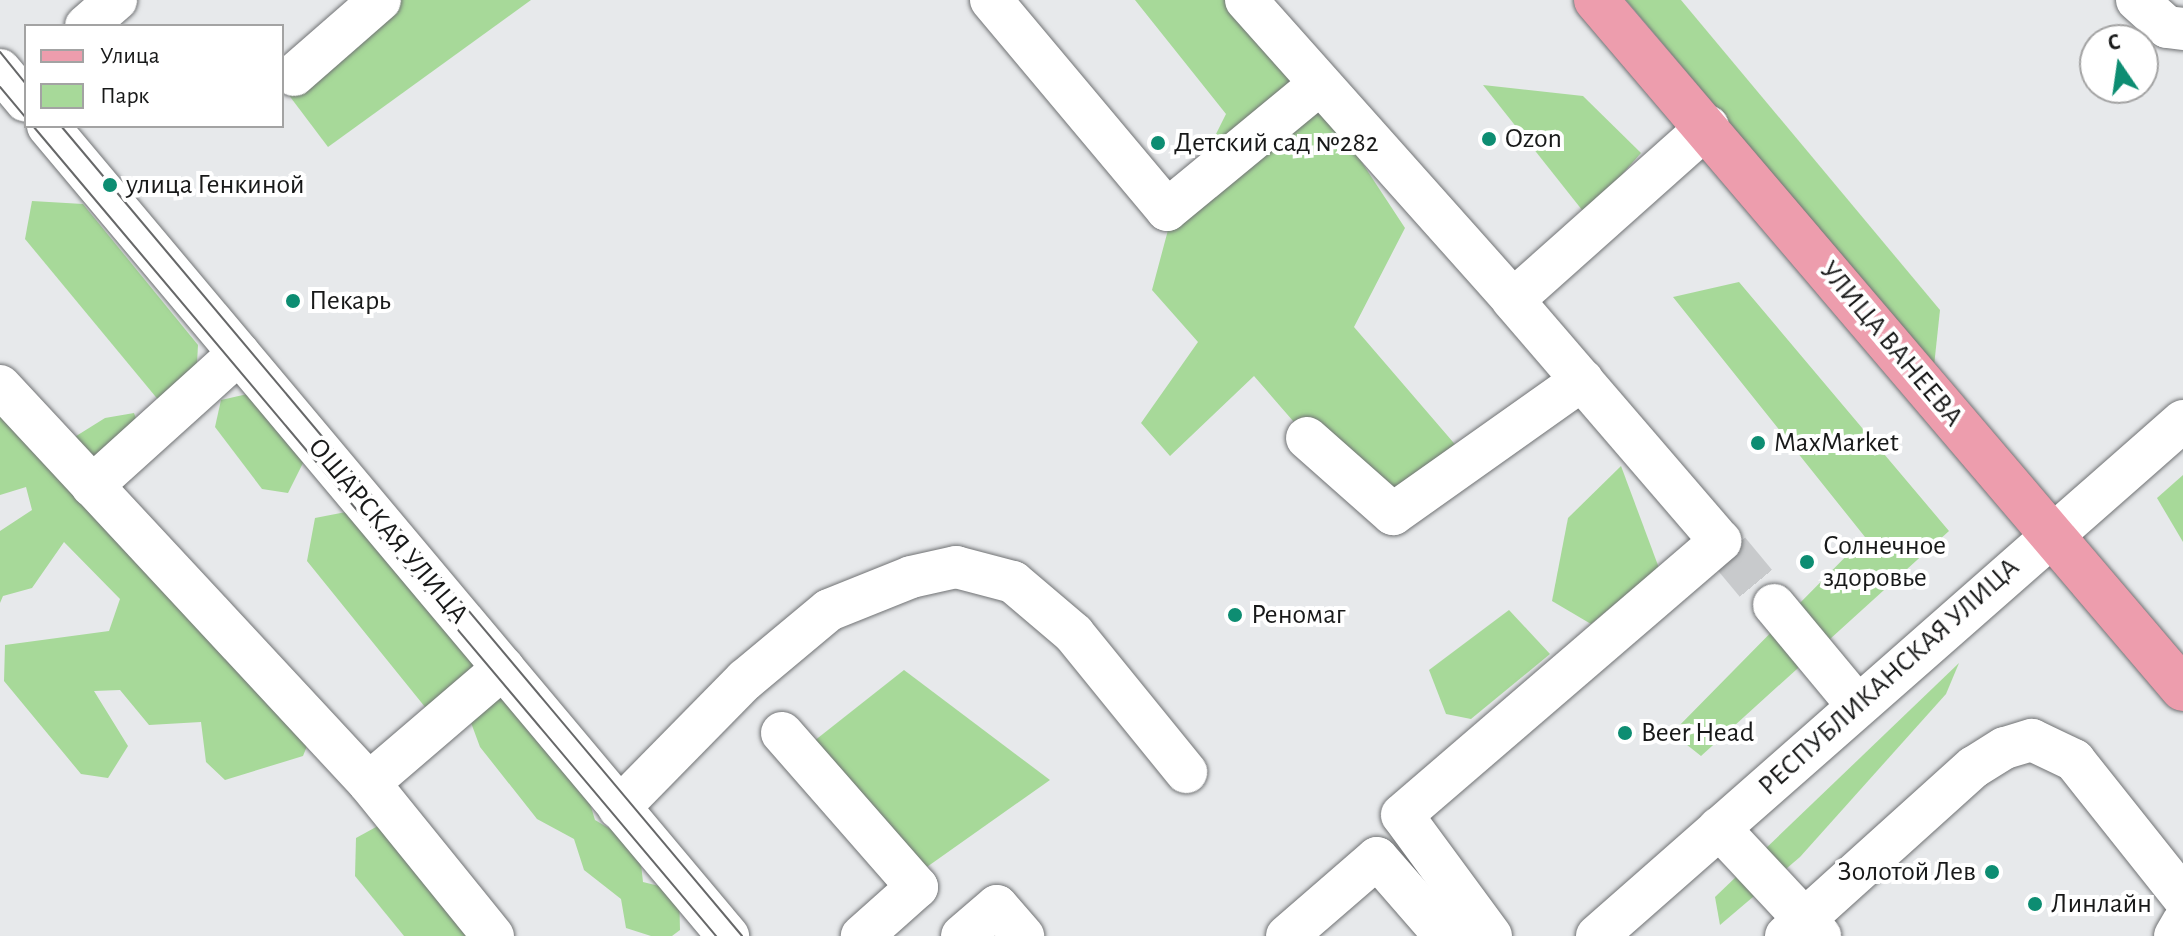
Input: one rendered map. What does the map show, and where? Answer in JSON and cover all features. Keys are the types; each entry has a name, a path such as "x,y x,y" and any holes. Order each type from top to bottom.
{"main road":[{"name":"УЛИЦА ВАНЕЕВА","path":"1596,0 1708,126 2183,689"}],"street":[{"path":"88,24 116,0"},
{"path":"294,75 380,0"},
{"path":"991,0 1167,210 1320,84"},
{"path":"1246,0 1513,300 1725,546 1402,815 1491,936"},
{"path":"2137,0 2167,27 2183,29"},
{"path":"1513,300 1708,126"},
{"name":"ОШАРСКАЯ УЛИЦА","path":"50,128 728,936"},
{"path":"92,486 239,353"},
{"path":"1307,438 1393,514 1582,380"},
{"path":"0,386 369,783 493,936"},
{"name":"РЕСПУБЛИКАНСКАЯ УЛИЦА","path":"1597,936 2050,533 2183,421"},
{"path":"619,808 745,680 829,610 911,577 956,567 1013,582 1074,634 1186,772"},
{"path":"1774,605 1857,705"},
{"path":"369,783 503,668"},
{"path":"782,733 917,887 862,936"},
{"path":"1719,828 1804,930 1974,767 2005,748 2032,740 2074,760 2183,897"},
{"path":"1287,936 1377,858 1445,936"},
{"path":"962,936 997,906 1023,936"},
{"path":"2175,936 2183,922"}],"green space":[{"path":"388,0 531,0 328,147 284,89 284,84"},
{"path":"1135,0 1255,0 1405,228 1354,327 1459,449 1385,527 1254,376 1170,456 1141,423 1198,342 1152,290 1168,230 1226,114"},
{"path":"1626,0 1681,0 1940,310 1934,366"},
{"path":"1483,85 1583,96 1641,153 1586,215"},
{"path":"32,201 83,204 198,345 196,380 160,402 25,239"},
{"path":"1739,282 1949,531 1701,756 1672,733 1865,537 1673,297"},
{"path":"252,393 304,461 288,493 262,489 215,427 221,400"},
{"path":"134,413 148,452 120,488 321,711 303,756 225,780 206,762 201,722 149,725 120,690 94,691 128,746 108,778 81,774 4,681 5,645 109,631 120,599 64,542 32,588 3,596 0,603 0,531 32,510 26,487 0,495 0,414 73,438 105,418"},
{"path":"1621,466 1659,568 1591,624 1552,601 1568,518"},
{"path":"2183,475 2183,542 2157,498"},
{"path":"351,511 583,780 595,820 639,846 643,882 679,891 680,930 672,936 651,936 626,928 621,899 584,870 574,839 537,819 480,747 470,720 425,707 307,561 315,518"},
{"path":"1509,610 1550,654 1471,719 1446,714 1429,670"},
{"path":"1959,663 1946,694 1800,857 1720,925 1715,897"},
{"path":"904,670 1050,780 900,886 790,760"},
{"path":"407,810 514,936 404,936 355,876 356,838"}],"tunnel":[{"path":"1729,551 1774,605"}],"tram line":[{"path":"0,52 24,82"},
{"path":"0,87 24,116"},
{"path":"35,128 716,936"},
{"path":"63,128 742,936"}],"place":[{"name":"Ozon","path":"1489,139"},
{"name":"Детский сад №282","path":"1158,143"},
{"name":"улица Генкиной","path":"110,185"},
{"name":"Пекарь","path":"293,301"},
{"name":"MaxMarket","path":"1758,443"},
{"name":"Солнечное здоровье","path":"1807,562"},
{"name":"Реномаг","path":"1235,615"},
{"name":"Beer Head","path":"1625,733"},
{"name":"Золотой Лев","path":"1992,872"},
{"name":"Линлайн","path":"2035,904"}]}
